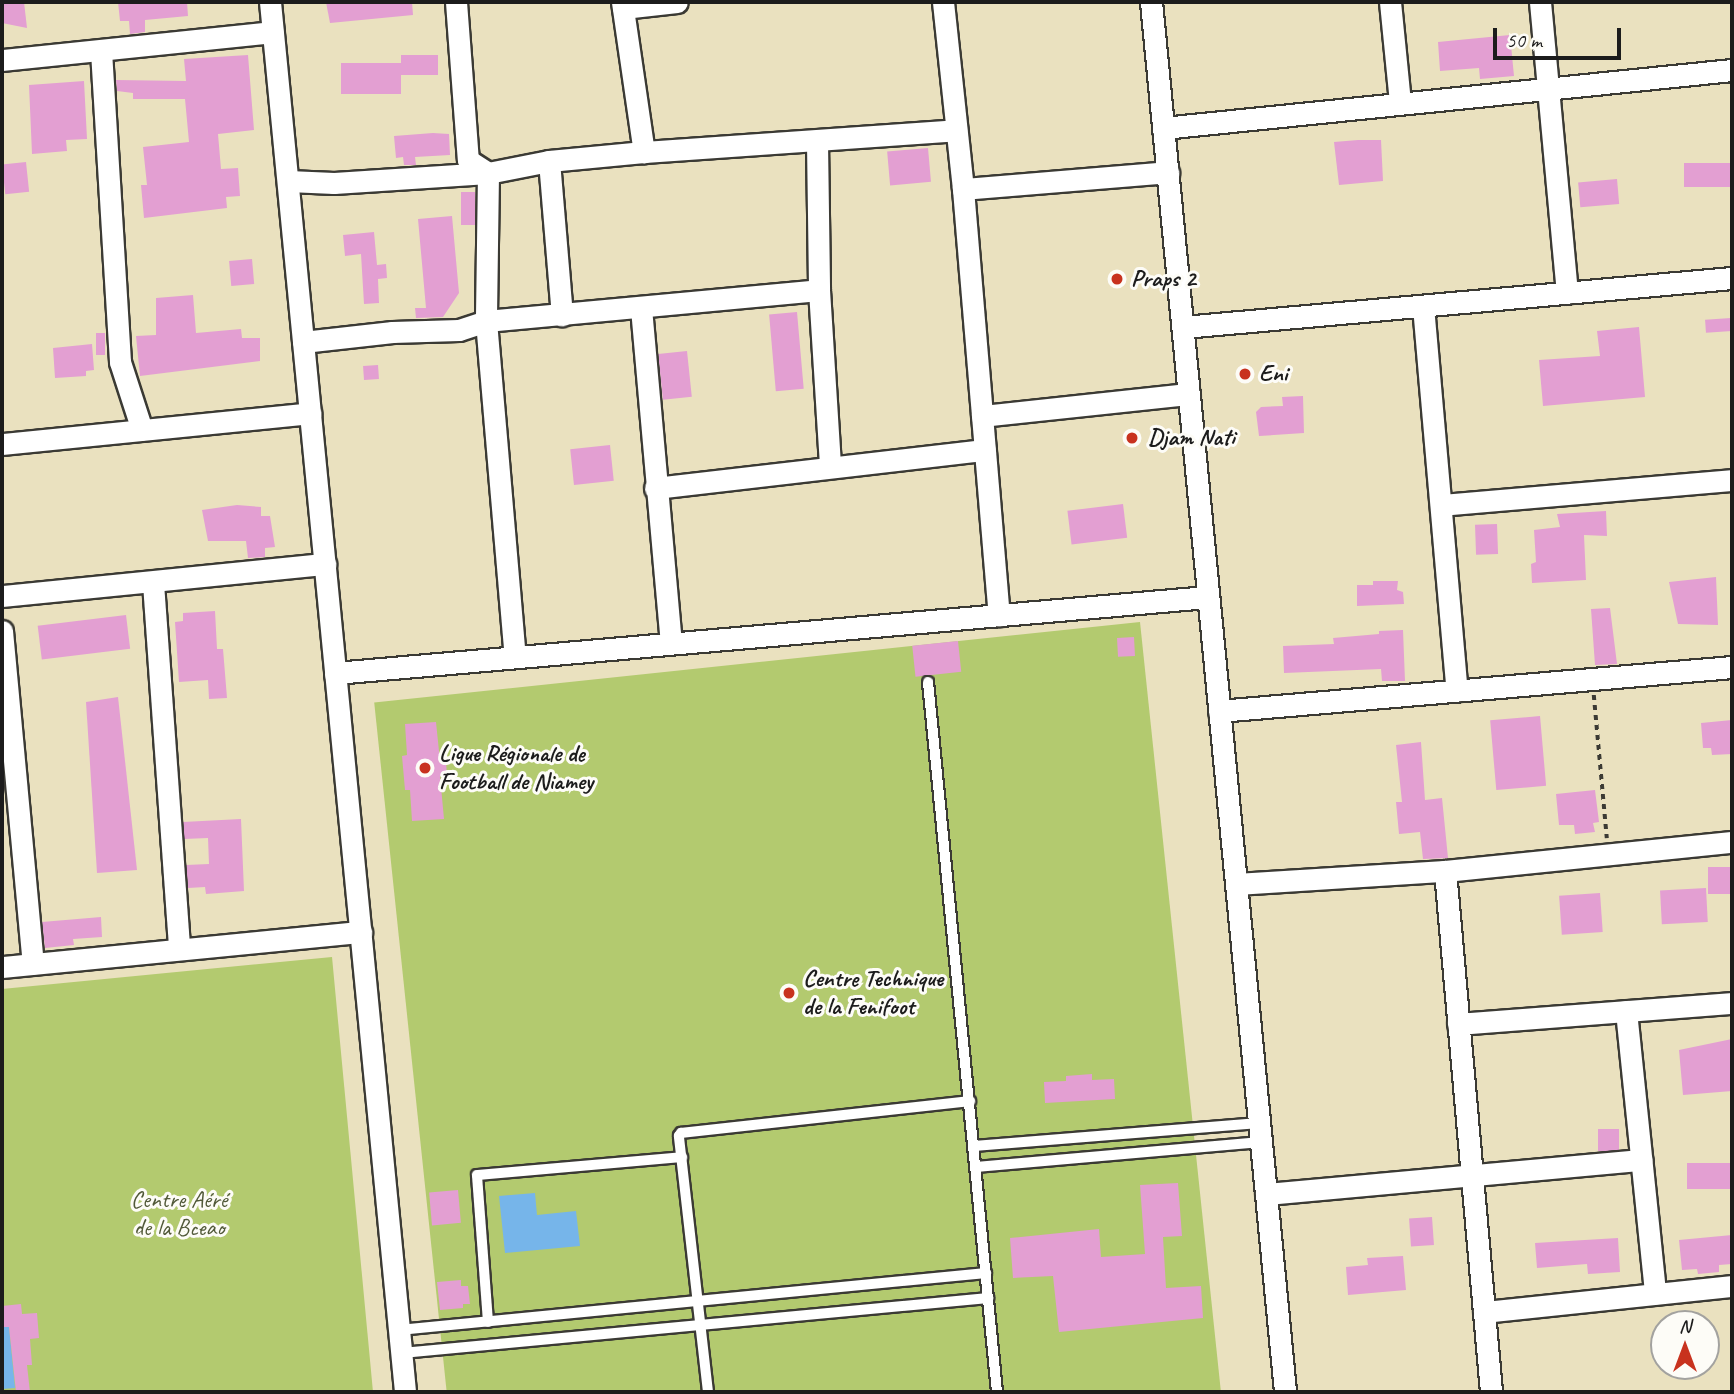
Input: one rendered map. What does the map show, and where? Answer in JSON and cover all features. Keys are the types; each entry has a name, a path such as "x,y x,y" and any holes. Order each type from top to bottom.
{"street":[{"path":"270,2 405,1392"},
{"path":"456,2 468,160 488,173"},
{"path":"644,152 622,5 677,2"},
{"path":"943,2 999,615"},
{"path":"1151,2 1285,1392"},
{"path":"1390,2 1400,103"},
{"path":"1540,2 1567,293"},
{"path":"2,60 273,32"},
{"path":"101,51 120,362 142,430"},
{"path":"1163,128 1732,70"},
{"path":"288,181 334,183 488,173 549,161 644,152 817,142 956,130"},
{"path":"817,142 820,290 830,467"},
{"path":"549,161 562,315"},
{"path":"962,189 1168,172"},
{"path":"488,173 486,321 514,657"},
{"path":"1182,327 1732,278"},
{"path":"303,342 393,332 459,330 486,321 641,309 820,290"},
{"path":"1423,306 1457,691"},
{"path":"641,309 671,643"},
{"path":"982,416 1189,394"},
{"path":"2,444 310,413"},
{"path":"655,488 985,450"},
{"path":"1441,505 1732,480"},
{"path":"2,596 325,565"},
{"path":"153,583 179,949"},
{"path":"335,673 1208,597"},
{"path":"2,631 10,814 33,964"},
{"path":"1219,711 1732,667"},
{"path":"1236,884 1445,871 1732,842"},
{"path":"1445,871 1491,1392"},
{"path":"2,967 361,932"},
{"path":"1458,1024 1732,1003"},
{"path":"1626,1011 1655,1294"},
{"path":"1266,1194 1641,1160"},
{"path":"1484,1312 1732,1286"}],"lane":[{"path":"928,682 997,1392"},
{"path":"708,1392 679,1136 685,1130 970,1101"},
{"path":"974,1146 1260,1133"},
{"path":"976,1167 1192,1151 1260,1133"},
{"path":"488,1322 477,1175 682,1157"},
{"path":"399,1330 985,1273"},
{"path":"402,1353 988,1298"}],"path":[{"path":"1592,679 1608,855"}],"green space":[{"name":"Centre Technique de la Fenifoot","path":"1140,622 1221,1392 447,1392 374,702"},
{"name":"Centre Aéré de la Bceao","path":"332,957 373,1392 2,1392 2,989"}],"water":[{"path":"535,1193 537,1215 576,1211 580,1246 505,1253 499,1196"},
{"path":"2,1327 9,1327 15,1388 2,1389"}],"building":[{"path":"2,2 24,2 27,28 2,23"},
{"path":"118,2 187,2 188,16 145,20 145,32 130,34 129,21 120,21"},
{"path":"326,2 412,2 413,15 330,23"},
{"path":"1510,35 1514,76 1480,79 1479,68 1440,71 1438,42"},
{"path":"248,55 254,130 218,134 221,169 238,168 240,196 226,197 227,208 144,218 141,185 147,185 143,147 189,142 185,99 133,99 133,93 117,91 116,80 186,81 184,59"},
{"path":"401,55 438,55 438,75 401,75"},
{"path":"341,63 401,63 401,94 341,94"},
{"path":"84,81 87,139 66,140 67,151 32,154 29,85"},
{"path":"449,134 450,155 415,157 416,165 404,165 403,157 396,158 394,136"},
{"path":"1381,140 1383,181 1339,185 1334,142"},
{"path":"928,148 931,182 890,185 887,152"},
{"path":"26,162 29,192 5,194 2,165"},
{"path":"1684,163 1732,163 1732,187 1684,187"},
{"path":"1617,179 1619,204 1580,207 1578,182"},
{"path":"461,192 475,192 475,225 461,225"},
{"path":"452,216 459,293 443,317 416,318 415,308 426,308 418,219"},
{"path":"374,232 377,265 386,264 387,278 378,279 379,303 364,304 361,254 345,256 343,235"},
{"path":"252,259 254,284 231,286 229,261"},
{"path":"193,295 196,333 241,329 242,338 260,338 260,361 140,376 136,336 156,335 156,298"},
{"path":"797,312 804,389 776,391 769,314"},
{"path":"1731,318 1732,331 1706,333 1705,320"},
{"path":"1639,327 1645,397 1543,406 1539,360 1600,356 1597,331"},
{"path":"96,333 105,333 105,355 96,355"},
{"path":"92,344 94,370 86,371 86,376 55,378 53,348"},
{"path":"687,351 692,397 663,400 658,354"},
{"path":"378,365 379,379 364,380 363,366"},
{"path":"1303,396 1304,433 1259,436 1256,412 1261,407 1283,406 1282,397"},
{"path":"610,445 614,481 574,485 570,449"},
{"path":"1123,504 1127,538 1072,545 1067,511"},
{"path":"237,505 261,507 261,516 270,516 275,547 265,548 265,557 248,558 246,541 208,541 202,510"},
{"path":"1606,511 1607,536 1584,535 1586,580 1532,583 1531,564 1536,562 1534,530 1560,527 1557,514"},
{"path":"1497,524 1498,554 1476,555 1475,525"},
{"path":"1716,577 1718,625 1678,624 1669,582"},
{"path":"1373,581 1398,581 1397,590 1403,592 1404,604 1357,606 1357,585 1373,585"},
{"path":"1610,608 1617,664 1595,665 1591,609"},
{"path":"215,611 217,649 223,649 227,698 209,699 208,680 179,682 175,622 183,621 183,613"},
{"path":"126,615 130,649 42,660 38,626"},
{"path":"1403,630 1405,681 1382,681 1381,669 1284,673 1283,646 1334,644 1333,638"},
{"path":"1134,637 1135,656 1118,657 1117,638"},
{"path":"958,641 961,672 915,677 912,646"},
{"path":"118,697 137,870 97,873 86,702"},
{"path":"1540,716 1546,786 1496,790 1490,720"},
{"path":"1732,720 1732,754 1712,755 1711,748 1703,748 1701,723"},
{"name":"Ligue Régionale de Football de Niamey","path":"436,722 440,761 446,761 447,776 440,776 444,819 412,821 410,790 405,790 402,756 407,755 405,724"},
{"path":"1421,742 1425,800 1442,798 1448,858 1423,859 1420,832 1399,834 1396,802 1402,802 1396,745"},
{"path":"1595,790 1599,822 1593,823 1595,832 1575,834 1574,825 1559,825 1556,794"},
{"path":"241,819 244,891 206,894 205,887 188,888 186,865 209,864 208,838 184,839 183,822"},
{"path":"1708,867 1732,867 1732,894 1708,894"},
{"path":"1706,888 1708,922 1662,924 1660,890"},
{"path":"1600,893 1603,932 1562,935 1559,896"},
{"path":"101,917 102,937 73,939 74,945 45,948 42,922"},
{"path":"1732,1039 1732,1091 1683,1095 1679,1050"},
{"path":"1092,1074 1092,1080 1114,1079 1115,1099 1045,1103 1044,1082 1066,1081 1066,1076"},
{"path":"1598,1129 1619,1129 1619,1151 1598,1151"},
{"path":"1687,1163 1732,1163 1732,1189 1687,1189"},
{"path":"1178,1183 1182,1236 1163,1237 1166,1288 1201,1286 1203,1318 1059,1332 1053,1276 1013,1278 1010,1238 1099,1229 1101,1257 1145,1254 1140,1185"},
{"path":"458,1190 461,1223 432,1225 429,1193"},
{"path":"1432,1217 1434,1245 1411,1247 1409,1219"},
{"path":"1732,1235 1732,1264 1719,1265 1719,1272 1698,1274 1697,1269 1682,1270 1679,1240"},
{"path":"1618,1238 1620,1272 1588,1274 1587,1264 1537,1268 1535,1243"},
{"path":"1403,1256 1406,1290 1348,1295 1346,1267 1368,1265 1367,1258"},
{"path":"461,1280 461,1286 468,1286 470,1304 463,1304 463,1308 440,1310 437,1282"},
{"path":"21,1304 22,1314 37,1313 39,1338 30,1339 32,1365 27,1365 30,1392 16,1392 9,1327 2,1327 2,1306"}],"place":[{"name":"Praps 2","path":"1117,279"},
{"name":"Eni","path":"1245,374"},
{"name":"Djam Nati","path":"1132,438"},
{"name":"Ligue Régionale de Football de Niamey","path":"425,768"},
{"name":"Centre Technique de la Fenifoot","path":"789,993"}]}
